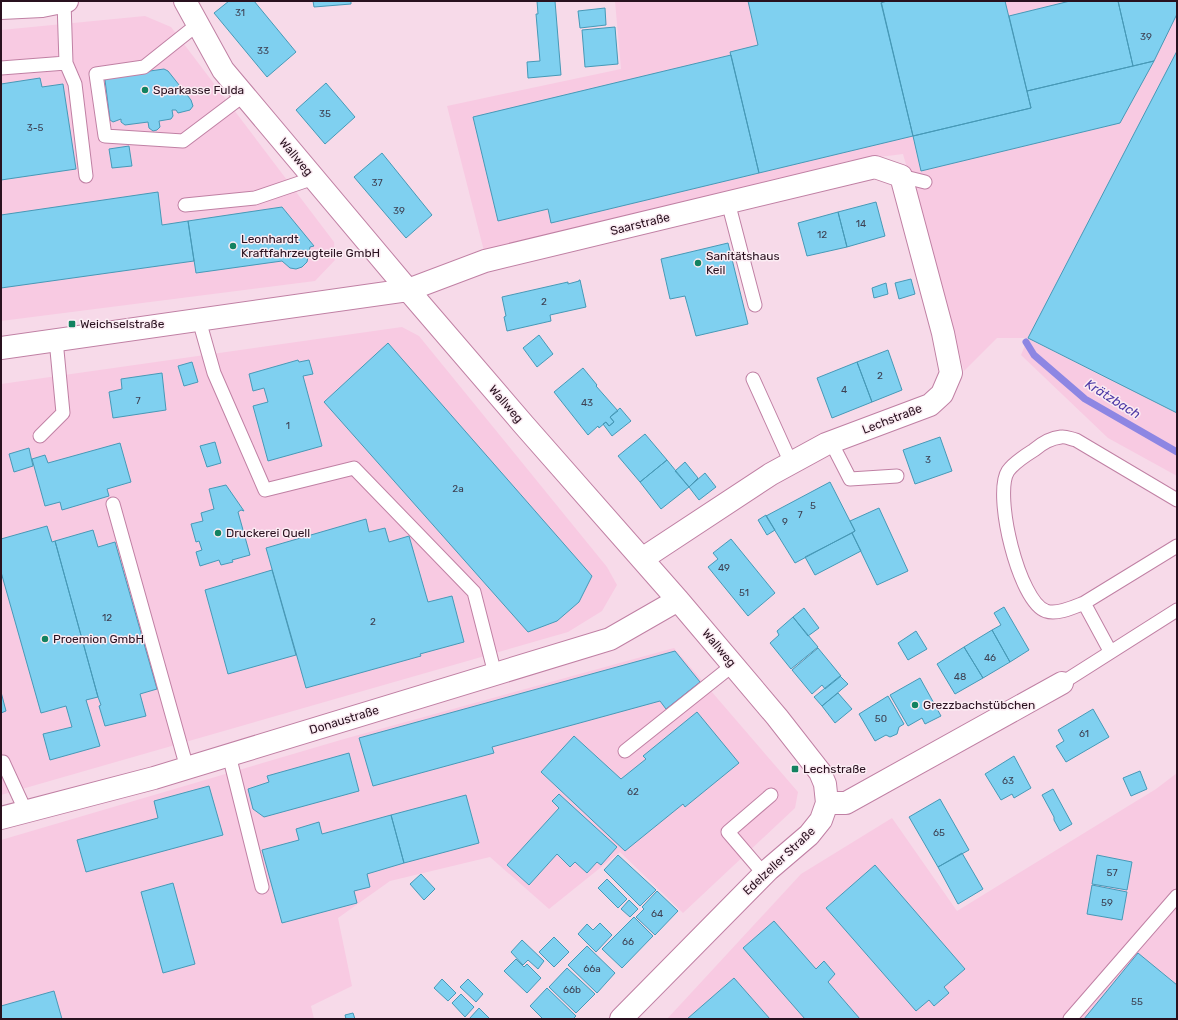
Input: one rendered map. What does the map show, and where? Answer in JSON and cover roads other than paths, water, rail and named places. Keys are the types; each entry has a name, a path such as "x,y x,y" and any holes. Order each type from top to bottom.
{"street":[{"path":"1,8 42,6 66,1"},
{"name":"Wallweg","path":"185,1 223,70 408,290 529,431 678,600 777,717 820,772 825,784 827,803"},
{"name":"Saarstraße","path":"408,290 485,261 875,167 901,176"},
{"name":"Lechstraße","path":"642,559 771,474 791,463 832,442 930,405 942,394 952,373 901,176"},
{"path":"1,348 408,290"},
{"name":"Donaustraße","path":"1,818 187,768 610,639 678,600"},
{"path":"827,803 846,803 1062,683"},
{"name":"Edelzeller Straße","path":"621,1019 764,874 809,835 821,820 827,803"}],"lane":[{"path":"66,1 66,63 75,84 86,176"},
{"path":"198,24 144,67 96,74 105,136 184,141 244,95"},
{"path":"1,68 66,63"},
{"path":"901,176 925,182"},
{"path":"185,205 255,198 314,178"},
{"path":"728,202 755,305"},
{"path":"199,320 214,372 265,490 354,468 474,592 495,674"},
{"path":"40,436 63,413 56,340"},
{"path":"753,379 791,463"},
{"path":"1177,500 1076,440 1061,437 1043,443 1025,456 1008,472 1003,487 1003,506 1012,550 1018,569 1028,590 1037,604 1046,612 1058,612 1084,603 1177,546"},
{"path":"832,442 850,479 897,476"},
{"path":"113,504 187,768"},
{"path":"1084,603 1110,651"},
{"path":"1062,683 1110,651 1177,610"},
{"path":"625,751 733,666"},
{"path":"229,755 262,887"},
{"path":"1,762 3,762 26,812"},
{"path":"764,874 728,832 771,795"},
{"path":"1070,1019 1177,896"}],"waterway":[{"name":"Krätzbach","path":"1026,342 1034,355 1085,399 1177,452"}],"place":[{"name":"Sparkasse Fulda","path":"145,90"},
{"name":"Leonhardt Kraftfahrzeugteile GmbH","path":"233,246"},
{"name":"Sanitätshaus Keil","path":"698,263"},
{"name":"Weichselstraße","path":"72,324"},
{"name":"Druckerei Quell","path":"218,533"},
{"name":"Proemion GmbH","path":"45,639"},
{"name":"Grezzbachstübchen","path":"915,705"},
{"name":"Lechstraße","path":"795,769"}]}
